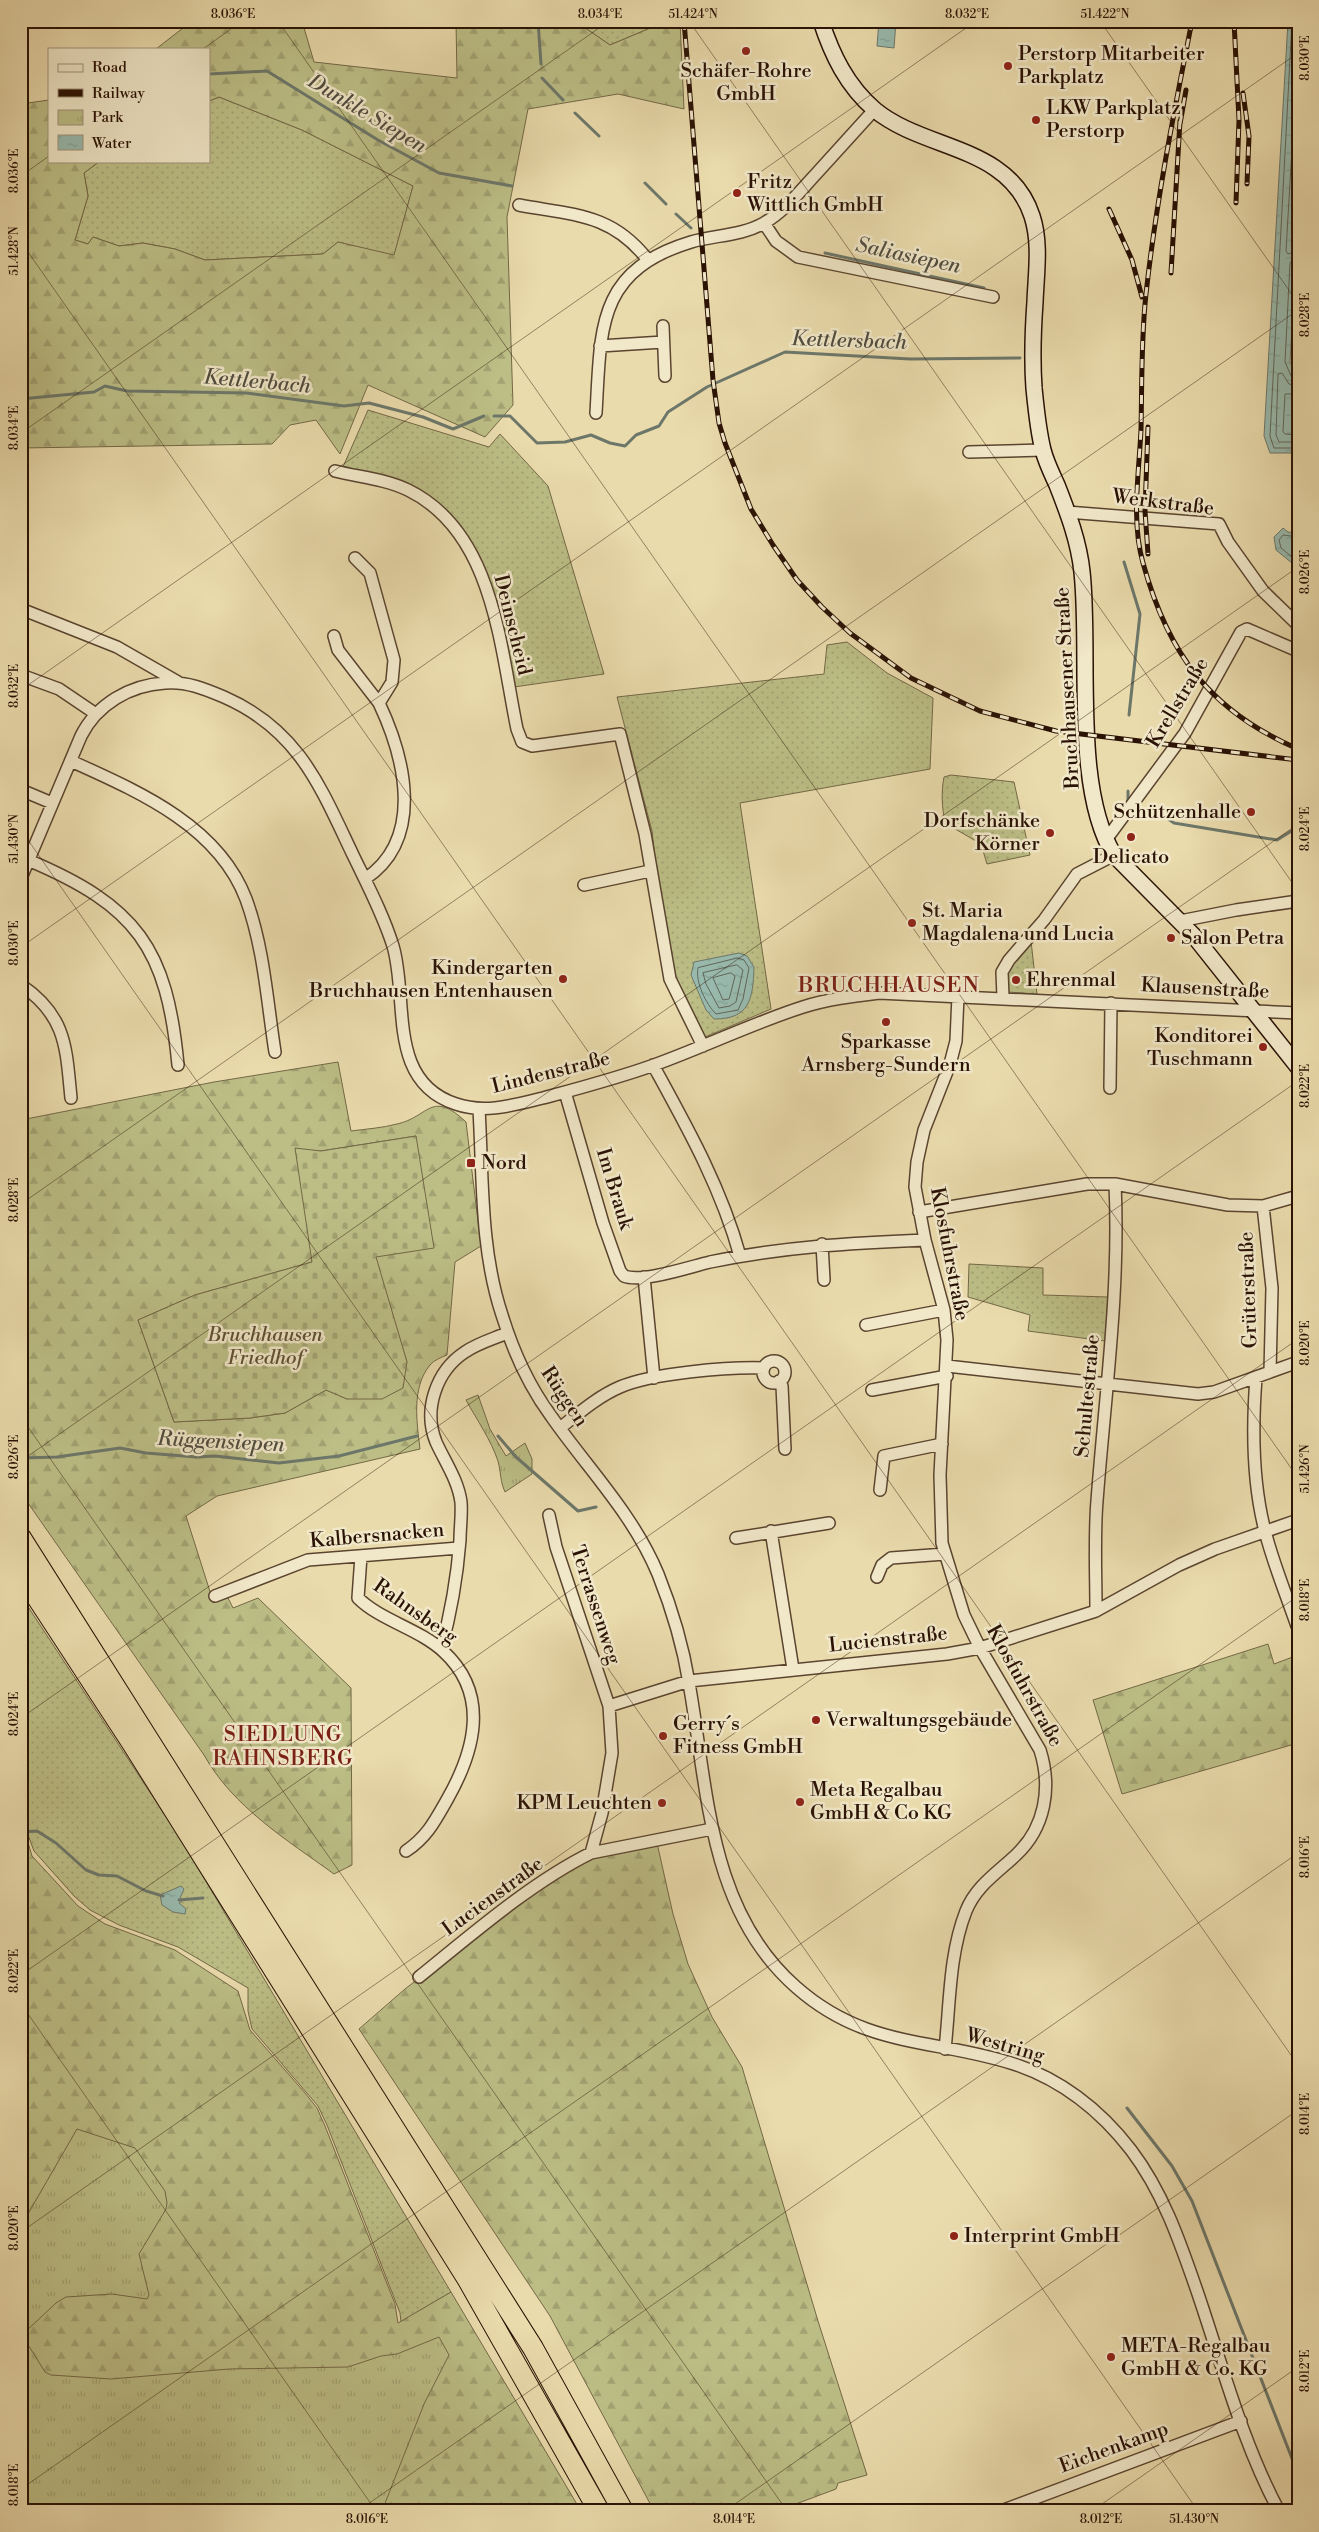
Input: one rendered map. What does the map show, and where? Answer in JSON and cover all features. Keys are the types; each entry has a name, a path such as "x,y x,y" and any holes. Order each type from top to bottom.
{"highway":[{"path":"21,1538 528,2339 623,2511"},
{"path":"21,1574 132,1743 468,2280 599,2511"}],"street":[{"path":"596,413 602,327 617,290 648,259 685,244 736,234 764,223 787,205 875,109 839,68 821,21"},
{"name":"Bruchhausener Straße","path":"875,109 891,120 970,154 1000,170 1021,192 1035,229 1034,386 1043,450 1067,512 1082,572 1090,779 1106,841 1114,855 1180,922 1255,1011 1298,1067"},
{"path":"519,205 601,220 627,236 648,259"},
{"path":"764,223 776,240 798,257 993,297"},
{"path":"662,326 665,376"},
{"path":"600,346 663,342"},
{"path":"969,452 1043,450"},
{"name":"Deinscheid","path":"335,471 383,481 407,490 433,506 453,526 475,561 487,593 516,729 522,742 532,746 620,734 642,825 650,871"},
{"name":"Werkstraße","path":"1067,512 1218,524 1263,592 1298,625"},
{"path":"355,558 370,573 394,660 392,682 379,703"},
{"path":"21,609 117,648 180,683"},
{"name":"Krellstraße","path":"1106,841 1185,733 1241,632 1247,629 1298,651"},
{"path":"334,636 338,650 379,703 401,772 405,796 404,817 399,838 393,851 381,867 365,880"},
{"path":"21,676 59,689 96,714"},
{"path":"21,878 84,729 96,714 116,698 135,688 152,684 180,683"},
{"name":"Lindenstraße","path":"180,683 218,695 262,718 282,734 299,753 316,780 385,924 396,956 403,1030 412,1065 421,1080 440,1097 458,1105 479,1109 510,1106 565,1092 653,1065 802,1008 833,999 879,993 958,996"},
{"path":"70,761 129,787 166,809 192,829 232,872 245,898 254,928 265,983 275,1052"},
{"path":"21,790 52,803"},
{"path":"1003,997 1002,972 1009,960 1044,920 1078,874 1114,855"},
{"path":"28,860 76,881 104,899 127,921 143,940 156,962 166,988 174,1021 178,1065"},
{"path":"584,885 650,871 670,979 703,1046"},
{"path":"1180,922 1236,910 1298,901"},
{"path":"21,985 44,1004 62,1032 66,1047 71,1098"},
{"name":"Klausenstraße","path":"958,996 1298,1013"},
{"name":"Klosfuhrstraße","path":"945,2050 954,1961 966,1913 980,1888 1029,1840 1042,1814 1047,1790 1045,1767 1037,1742 980,1648 964,1615 945,1554 940,1509 947,1371 944,1310 925,1240 916,1187 920,1145 950,1064 956,1041 958,996"},
{"name":"Klausenstraße","path":"1110,1088 1111,1003"},
{"path":"653,1065 715,1183 730,1221 740,1256"},
{"name":"Im Brauk","path":"565,1092 603,1223 620,1271 629,1278 644,1277 740,1256 822,1244 925,1240"},
{"name":"Rüggen","path":"479,1109 489,1267 508,1333 525,1373 560,1428 616,1500 647,1550 669,1604 689,1681"},
{"path":"919,1212 1068,1187 1115,1184 1228,1205 1263,1206 1298,1196"},
{"name":"Schultestraße","path":"1096,1611 1096,1503 1109,1383 1117,1237 1115,1184"},
{"name":"Grüterstraße","path":"1263,1206 1272,1288 1270,1372"},
{"path":"822,1244 824,1280"},
{"path":"644,1277 654,1378"},
{"path":"866,1325 944,1310"},
{"name":"Kalbersnacken","path":"441,1649 453,1606 462,1513 460,1495 433,1433 431,1419 432,1400 442,1376 456,1358 472,1347 508,1333"},
{"path":"560,1428 607,1394 631,1383 723,1369 764,1368 771,1361 781,1364 784,1375 779,1381 772,1382 766,1379 764,1368"},
{"path":"872,1390 947,1371 1109,1383 1198,1394 1214,1392 1298,1362"},
{"name":"Grüterstraße","path":"1256,1378 1253,1420 1254,1462 1265,1531 1297,1626"},
{"path":"779,1381 783,1389 785,1449"},
{"path":"880,1490 884,1456 942,1444"},
{"name":"Terrassenweg","path":"549,1515 556,1547 609,1706"},
{"name":"Lucienstraße","path":"609,1706 689,1681 947,1654 980,1648 1096,1611 1179,1565 1298,1520"},
{"path":"736,1538 829,1523"},
{"path":"771,1531 793,1669"},
{"name":"Kalbersnacken","path":"215,1596 242,1588 303,1561 459,1548"},
{"path":"878,1577 882,1565 891,1558 945,1554"},
{"name":"Rahnsberg","path":"361,1556 358,1598 441,1649 459,1673 471,1701 474,1727 471,1747 454,1787 426,1835 406,1851"},
{"name":"Westring","path":"689,1681 700,1767 712,1829 725,1877 740,1913 760,1947 786,1979 830,2012 864,2029 945,2050 1001,2060 1051,2080 1094,2109 1132,2150 1150,2178 1170,2218 1241,2421 1267,2487 1279,2511"},
{"path":"591,1853 602,1813 612,1753 609,1706"},
{"name":"Lucienstraße","path":"420,1977 501,1911 575,1861 591,1853 712,1829"},
{"name":"Eichenkamp","path":"1001,2511 1241,2421"}],"green space":[{"path":"192,21 302,21 314,62 457,78 456,21 575,21 610,45 667,21 680,21 684,109 618,94 528,109 507,217 513,405 485,437 368,385 340,454 316,420 290,425 272,444 21,448 21,104 48,100 48,162 99,162 84,173 88,196 75,240 88,244 93,237 119,246 143,243 175,249 205,260 323,254 338,242 394,255 413,186 302,130 219,97 210,101 210,48 157,48"},
{"path":"575,21 667,21 610,45"},
{"path":"219,97 302,130 413,186 394,256 338,242 323,254 205,260 175,249 143,243 119,246 93,237 88,244 75,240 88,196 84,173 99,162 210,162 210,101"},
{"path":"368,410 489,447 500,434 548,486 604,674 507,688 480,581 464,547 444,519 396,489 339,476"},
{"path":"847,642 887,673 933,698 930,769 740,803 771,1009 705,1037 667,965 652,831 617,697 824,674 827,645"},
{"path":"951,775 1014,782 1030,855 987,864 981,844 945,823 942,800 943,783 944,777"},
{"path":"1031,941 1037,994 1007,992 1006,969"},
{"path":"338,1062 351,1131 408,1121 437,1106 445,1107 466,1122 481,1246 455,1262 447,1355 430,1365 420,1384 417,1417 420,1449 217,1496 186,1516 213,1601 228,1598 233,1608 258,1598 351,1688 352,1865 334,1874 245,1807 216,1774 21,1493 21,1120 214,1082","holes":["416,1136 375,1257 407,1362 347,1399 326,1390 285,1413 250,1418 174,1422 138,1320 195,1295 312,1262 308,1151 321,1151"]},
{"name":"Bruchhausen Friedhof","path":"416,1136 434,1248 376,1257 407,1362 403,1388 382,1399 347,1399 326,1390 285,1413 250,1418 174,1422 138,1320 195,1295 312,1262 295,1148 321,1151"},
{"path":"969,1264 1043,1268 1043,1295 1108,1297 1105,1341 1028,1331 1030,1315 968,1297"},
{"path":"478,1395 490,1429 506,1456 525,1443 532,1459 532,1474 505,1492 495,1453 466,1400"},
{"path":"21,1596 180,1838 451,2292 401,2322 400,2313 327,2125 318,2106 252,2029 248,2011 248,1988 178,1947 119,1925 90,1910 74,1896 34,1851 28,1835 21,1778 21,1721 27,1685 21,1670"},
{"path":"1268,1644 1274,1664 1298,1655 1298,1743 1122,1794 1093,1700"},
{"path":"21,1794 26,1836 32,1856 78,1906 105,1924 175,1950 238,1991 250,2030 317,2108 395,2304 398,2323 451,2292 581,2511 21,2511"},
{"path":"657,1843 673,1914 688,1964 712,2017 742,2067 818,2321 867,2475 838,2483 836,2489 777,2511 654,2511 550,2316 359,2029 405,1989 522,1899 577,1862"},
{"path":"77,2129 135,2148 165,2191 167,2203 166,2209 139,2254 149,2295 147,2299 112,2294 66,2297 56,2303 22,2335 45,2372 51,2375 111,2379 229,2369 348,2367 381,2356 397,2354 439,2337 449,2355 424,2404 382,2511 21,2511 21,2226"}],"water":[{"path":"879,21 896,21 894,48 877,46"},
{"path":"1288,21 1298,21 1298,215 1290,362 1298,379 1298,453 1270,453 1264,436"},
{"path":"1283,528 1288,532 1298,533 1298,568 1276,550 1274,537"},
{"path":"739,953 747,956 754,967 750,998 742,1011 726,1018 714,1019 706,1010 691,975 694,962"},
{"path":"181,1886 184,1889 180,1898 182,1901 179,1903 186,1909 185,1914 173,1912 162,1905 160,1895"}],"waterway":[{"name":"Saliasiepen","path":"538,21 541,64"},
{"name":"Dunkle Siepen","path":"210,74 267,71 378,140 439,173 512,186"},
{"name":"Saliasiepen","path":"542,78 563,100"},
{"name":"Saliasiepen","path":"575,113 599,136"},
{"name":"Saliasiepen","path":"645,183 666,204"},
{"name":"Saliasiepen","path":"676,214 691,228"},
{"name":"Saliasiepen","path":"825,253 984,288"},
{"name":"Kettlersbach","path":"494,416 510,416 537,443 565,442 591,435 610,443 625,446 636,435 659,426 668,412 707,387 785,352 910,359 1020,358"},
{"name":"Kettlerbach","path":"21,399 94,392 105,386 127,391 246,393 344,406 369,403 423,417 453,429 484,416"},
{"name":"Kettlersbach","path":"1124,562 1140,614 1129,715"},
{"name":"Kettlersbach","path":"1128,791 1128,803"},
{"name":"Kettlersbach","path":"1139,812 1158,812 1174,823 1277,840 1293,830"},
{"name":"Rüggensiepen","path":"21,1458 57,1457 120,1448 146,1453 196,1457 215,1456 279,1463 339,1456 417,1436"},
{"path":"498,1436 516,1457 578,1511 596,1507"},
{"path":"21,1832 37,1831 56,1843 86,1870 99,1875 117,1876 146,1891 163,1896"},
{"path":"179,1900 203,1898"},
{"path":"1127,2108 1172,2166 1192,2201 1298,2474"}],"railway":[{"path":"684,21 713,380 719,423 751,509 797,580 850,633 911,678 980,711 1056,731 1298,760"},
{"path":"1192,21 1160,191 1146,294 1137,497 1139,547 1153,596 1165,625 1180,652 1197,676 1240,717 1267,734 1298,749"},
{"path":"1234,21 1239,120 1236,203"},
{"path":"1180,124 1186,90"},
{"path":"1243,93 1249,136 1247,184"},
{"path":"1171,273 1180,121"},
{"path":"1109,209 1132,260 1142,297"},
{"path":"1148,427 1145,511 1148,554"}],"place":[{"name":"Schäfer-Rohre GmbH","path":"746,51"},
{"name":"Perstorp Mitarbeiter Parkplatz","path":"1008,66"},
{"name":"LKW Parkplatz Perstorp","path":"1036,120"},
{"name":"Fritz Wittlich GmbH","path":"737,193"},
{"name":"Schützenhalle","path":"1251,812"},
{"name":"Dorfschänke Körner","path":"1050,833"},
{"name":"Delicato","path":"1131,837"},
{"name":"St. Maria Magdalena und Lucia","path":"912,923"},
{"name":"Salon Petra","path":"1171,938"},
{"name":"Kindergarten Bruchhausen Entenhausen","path":"563,979"},
{"name":"Ehrenmal","path":"1016,980"},
{"name":"Sparkasse Arnsberg-Sundern","path":"886,1022"},
{"name":"Konditorei Tuschmann","path":"1263,1047"},
{"name":"Nord","path":"471,1163"},
{"name":"Verwaltungsgebäude","path":"816,1720"},
{"name":"Gerry´s Fitness GmbH","path":"663,1736"},
{"name":"Meta Regalbau GmbH & Co KG","path":"800,1802"},
{"name":"KPM Leuchten","path":"662,1803"},
{"name":"Interprint GmbH","path":"954,2236"},
{"name":"META-Regalbau GmbH & Co. KG","path":"1111,2357"}],"district":[{"name":"BRUCHHAUSEN","path":"889,985"},
{"name":"SIEDLUNG RAHNSBERG","path":"283,1747"}]}
